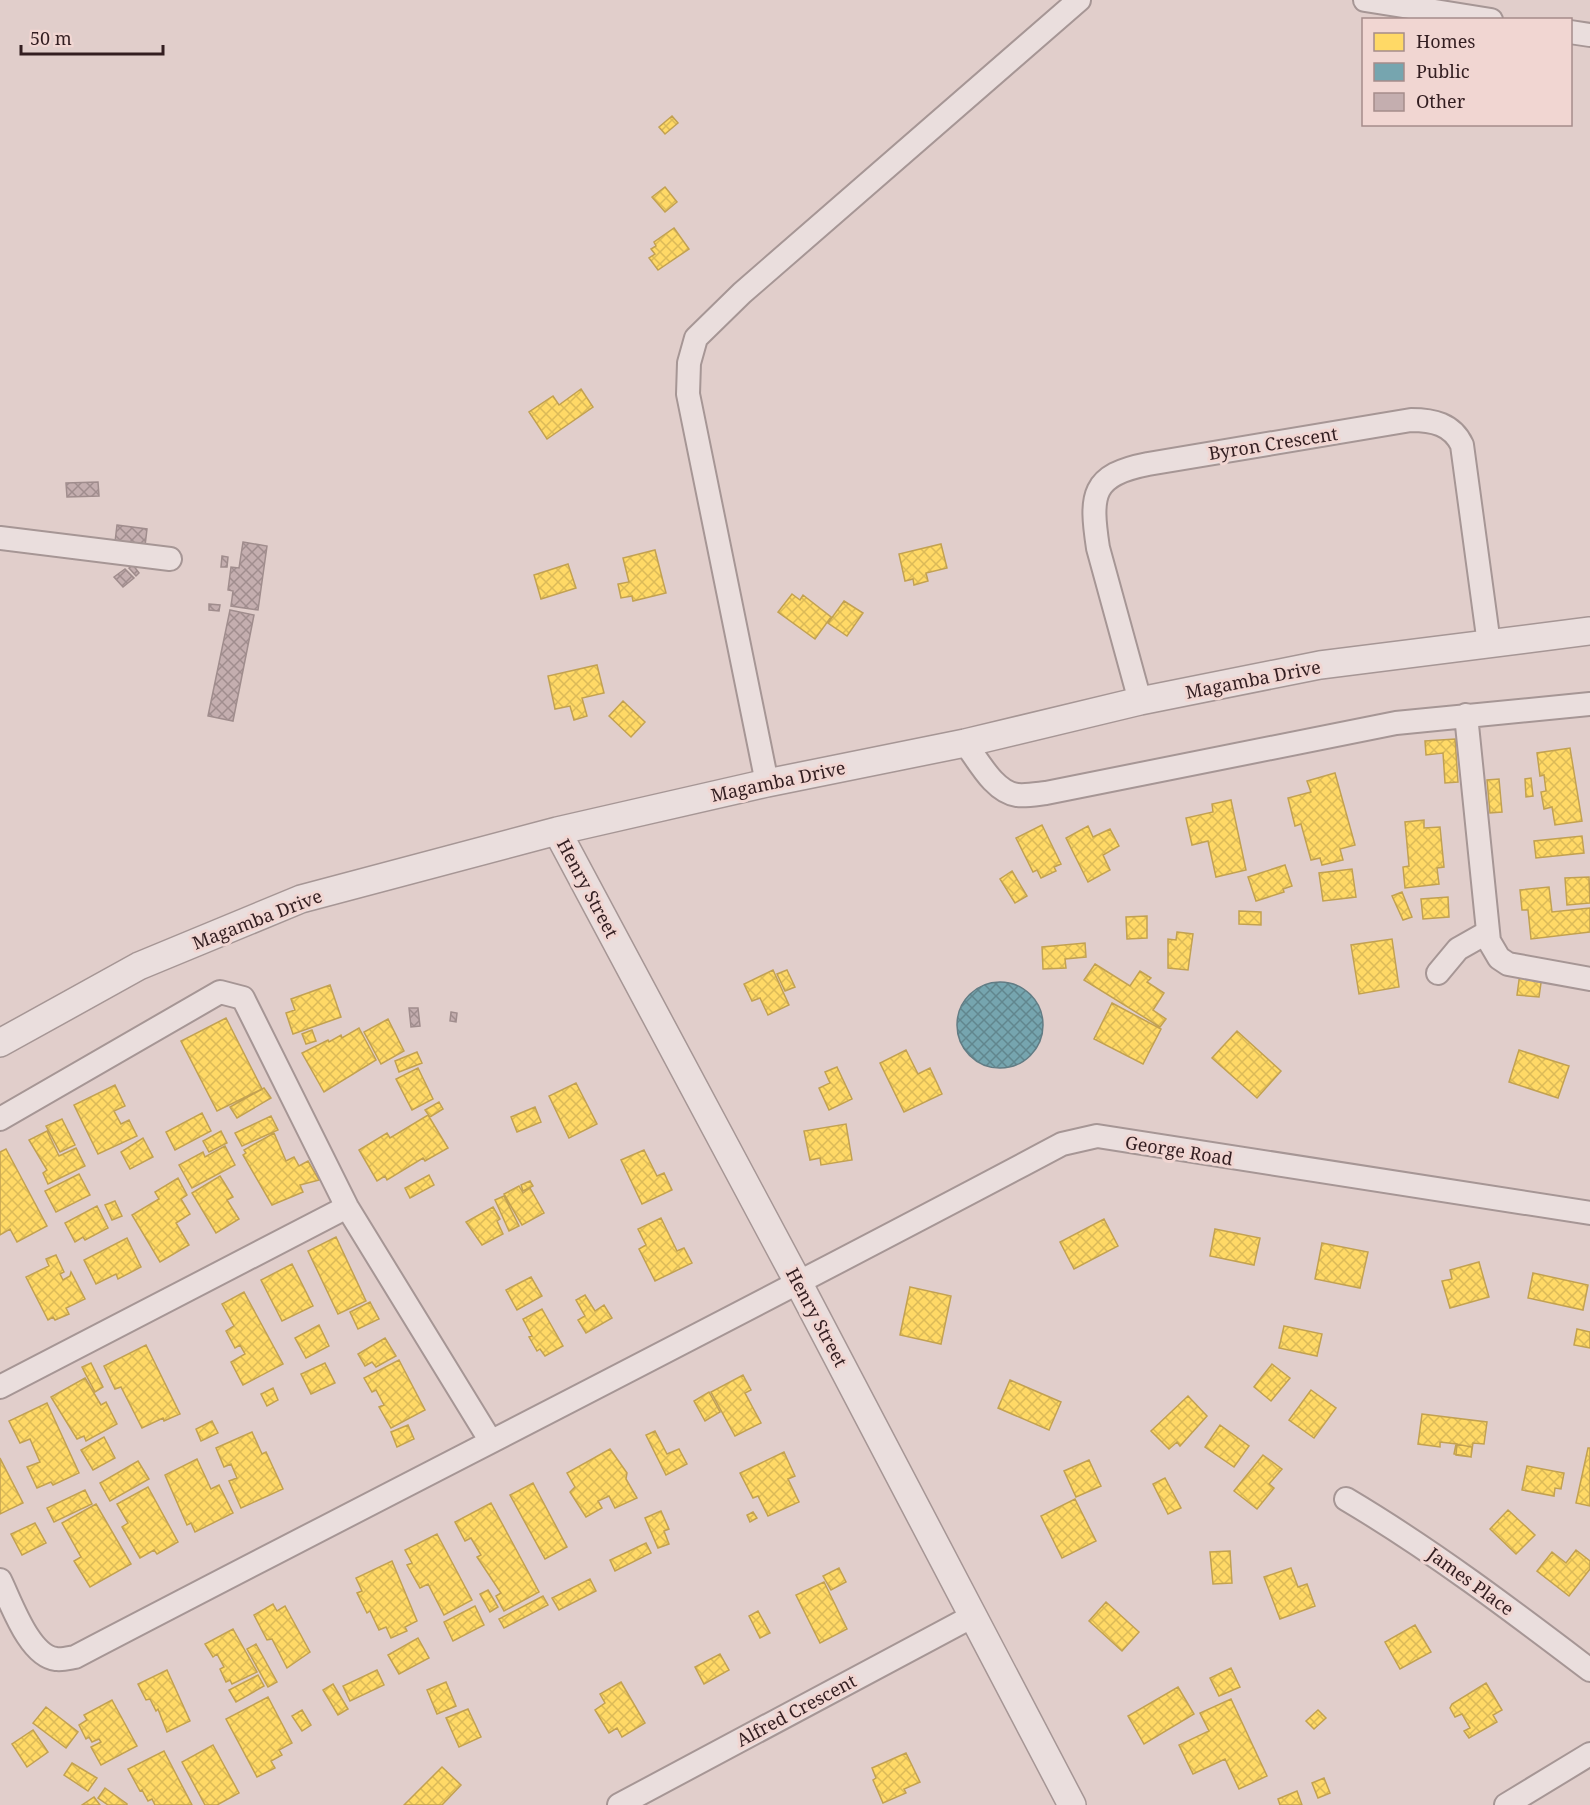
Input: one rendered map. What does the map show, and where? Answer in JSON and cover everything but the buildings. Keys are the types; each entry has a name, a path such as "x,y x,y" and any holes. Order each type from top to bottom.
{"street":[{"path":"767,783 688,394 689,363 696,338 742,293 1079,0"},
{"path":"1365,0 1478,18"},
{"path":"1572,32 1590,35"},
{"name":"Byron Crescent","path":"1140,701 1096,539 1095,501 1100,487 1108,477 1124,469 1148,464 1399,422 1428,420 1444,425 1456,433 1462,445 1489,644"},
{"path":"0,538 170,559"},
{"name":"Magamba Drive","path":"0,1043 139,966 301,899 557,831 767,783 965,743 1140,701 1320,665 1590,631"},
{"path":"965,743 998,785 1017,795 1046,793 1348,731 1466,715 1590,704"},
{"path":"1466,715 1488,933 1493,949 1508,964 1590,979"},
{"name":"Henry Street","path":"557,831 799,1284 1072,1805"},
{"path":"1438,973 1458,949 1488,933"},
{"path":"0,1119 219,992 243,998 347,1207 490,1440"},
{"name":"George Road","path":"0,1580 32,1645 43,1655 56,1659 75,1657 490,1440 799,1284 1062,1144 1097,1136 1590,1214"},
{"path":"0,1387 347,1207"},
{"name":"James Place","path":"1346,1498 1406,1534 1496,1598 1590,1671"},
{"name":"Alfred Crescent","path":"619,1805 973,1616"},
{"path":"1506,1805 1590,1754"}]}
